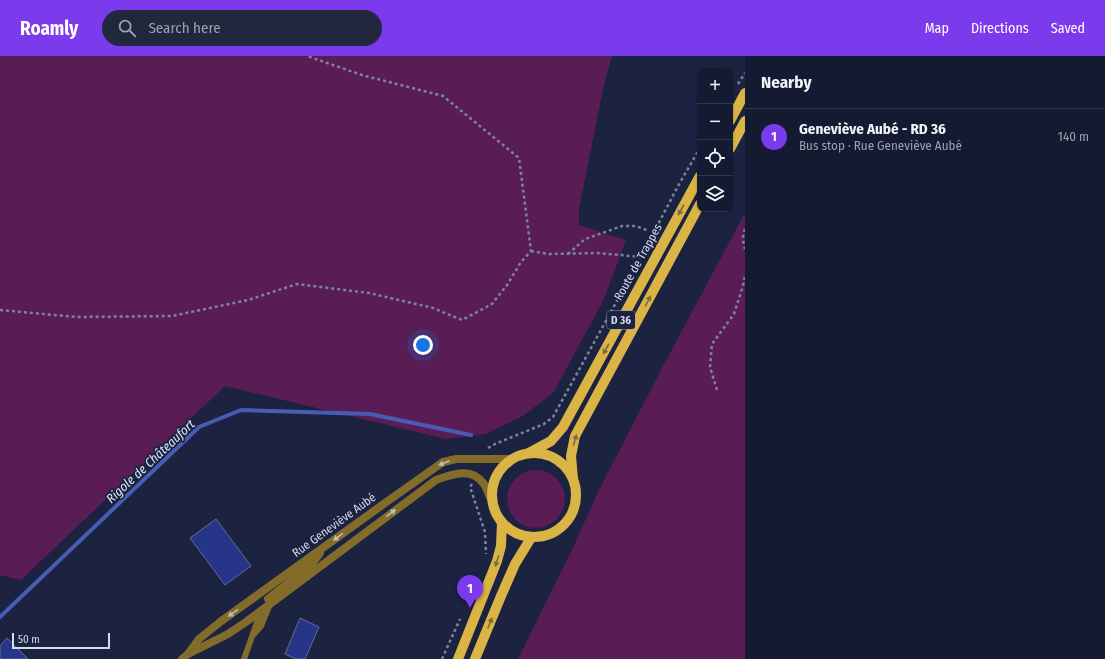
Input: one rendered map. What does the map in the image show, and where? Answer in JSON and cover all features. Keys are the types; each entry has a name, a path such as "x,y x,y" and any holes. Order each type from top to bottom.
{"main road":[{"path":"733,115 745,93"},
{"path":"733,143 745,121"},
{"name":"Route de Trappes","path":"529,453 551,441 563,427 697,181"},
{"name":"D 36","path":"573,479 571,456 575,436 697,210"},
{"path":"529,453 543,454 555,459 565,467 573,479 576,492 574,507 568,520 558,530 546,536 531,538 510,531 495,513 492,502 492,489 495,477 502,466 522,454 529,453"},
{"path":"458,659 498,561 502,546 502,523"},
{"path":"475,659 515,564 531,538"}],"street":[{"name":"Rue Geneviève Aubé","path":"185,657 199,639 325,546 443,462 456,459 512,459"},
{"name":"Rue Geneviève Aubé","path":"185,657 228,634 246,622 436,480 458,473 476,476"},
{"path":"476,476 484,485 492,502"},
{"path":"261,611 267,600 312,565 325,546"}],"lane":[{"path":"253,636 261,626 270,604"},
{"path":"244,659 261,611"},
{"path":"246,622 255,626"}],"path":[{"path":"0,310 76,317 172,316 248,300 297,284 369,293 433,308 462,320 492,304 530,251 519,158 442,96 362,75 306,56"},
{"path":"638,264 678,186 697,153"},
{"path":"568,254 585,239 622,226 636,226 649,231"},
{"path":"745,229 743,233 743,242 745,249"},
{"path":"530,251 549,254 597,253 642,257"},
{"path":"717,390 710,367 712,344 734,314 745,275"},
{"path":"482,459 488,448 544,424 553,417 630,278"},
{"path":"476,476 470,488 485,532 487,561"}],"shaded area":[{"path":"0,56 612,56 603,89 579,209 579,225 626,240 604,299 554,392 523,416 486,434 446,439 225,386 21,580 0,575"},
{"path":"745,213 745,659 518,659 571,552 598,492 663,366"},
{"path":"530,470 542,470 557,478 565,493 565,505 557,520 542,528 530,528 515,520 507,505 507,493 515,478"}],"building":[{"path":"216,519 251,566 225,585 190,538"},
{"path":"300,618 319,627 305,659 296,659 285,654"},
{"path":"7,638 28,659 0,659 0,646"}],"waterway":[{"name":"Rigole de Châteaufort","path":"0,617 199,427 241,410 370,414 471,435"}],"place":[{"name":"Geneviève Aubé - RD 36","path":"470,608"}]}
